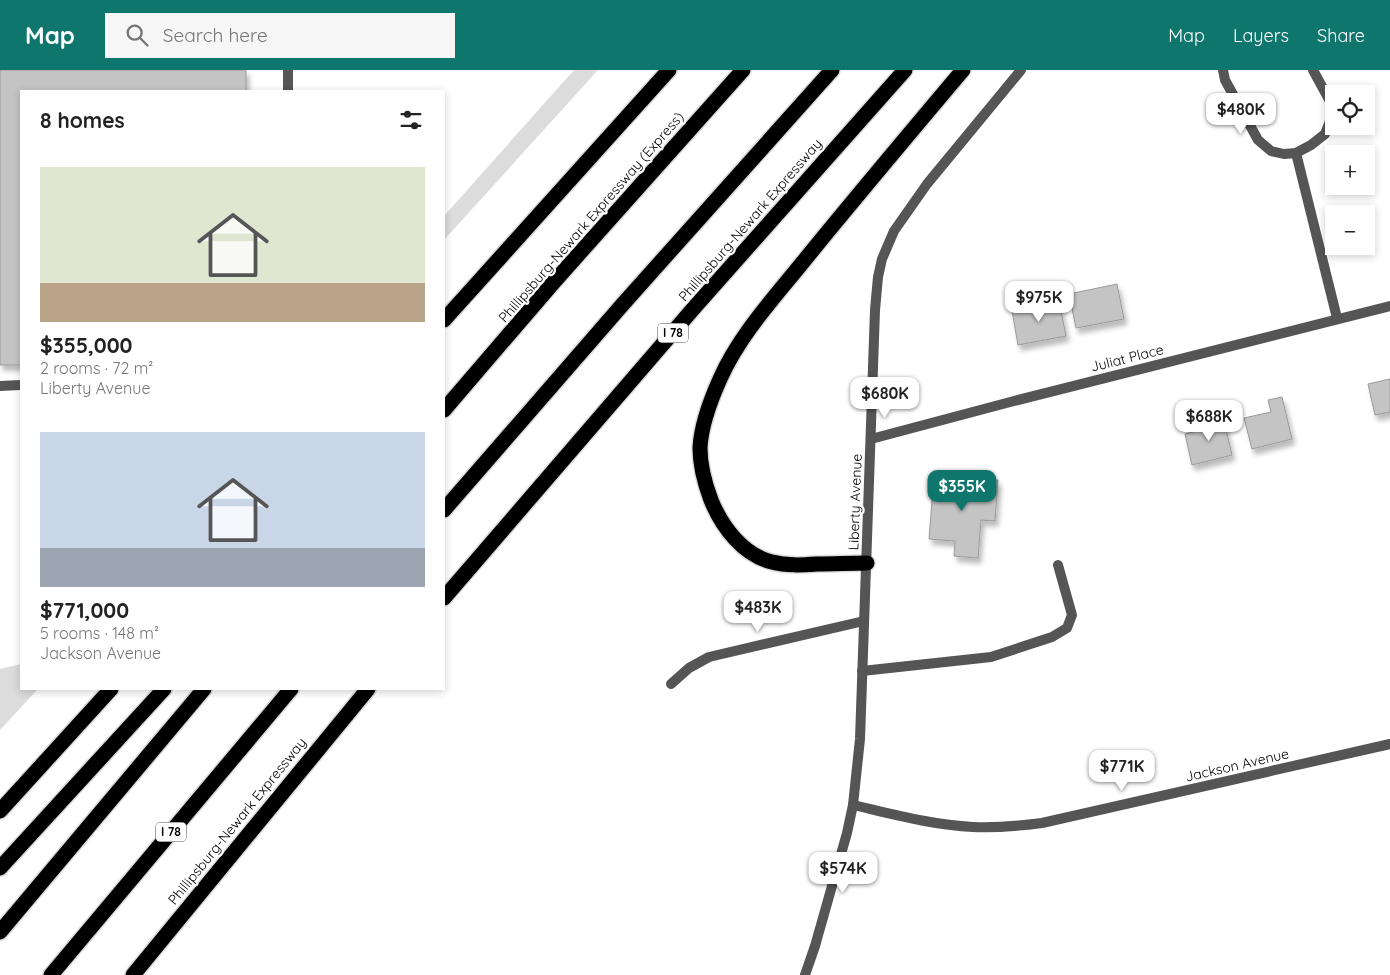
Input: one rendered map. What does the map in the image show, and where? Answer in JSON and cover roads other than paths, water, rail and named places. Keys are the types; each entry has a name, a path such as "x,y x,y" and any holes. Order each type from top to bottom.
{"highway":[{"path":"445,319 669,70"},
{"name":"Phillipsburg-Newark Expressway (Express)","path":"465,386 743,70"},
{"path":"445,509 643,282 832,70"},
{"name":"Phillipsburg-Newark Expressway","path":"445,597 699,302 905,70"},
{"path":"867,563 789,565 771,562 756,556 743,547 721,521 707,488 702,470 700,448 711,403 720,378 733,353 810,254 963,70"},
{"path":"445,403 465,386"},
{"path":"445,409 465,386"},
{"path":"0,811 109,690"},
{"path":"0,868 163,690"},
{"path":"0,932 203,690"},
{"name":"I 78","path":"51,975 290,690"},
{"name":"Phillipsburg-Newark Expressway","path":"133,975 367,690"}],"street":[{"path":"288,70 288,90"},
{"name":"Liberty Avenue","path":"805,975 835,876 853,805 860,739 875,310 878,277 882,260 903,217 927,184 1021,70"},
{"path":"1222,70 1224,80 1258,140 1271,152 1284,154 1296,154 1325,134 1332,116 1331,104 1313,70"},
{"path":"1296,154 1337,318"},
{"name":"Juliat Place","path":"871,439 1337,318 1390,306"},
{"path":"0,386 20,385"},
{"path":"862,671 991,657 1052,637 1067,628 1072,615 1058,565"},
{"path":"671,684 689,668 709,657 864,621"},
{"name":"Jackson Avenue","path":"853,805 940,824 1008,827 1042,824 1390,744"}]}
